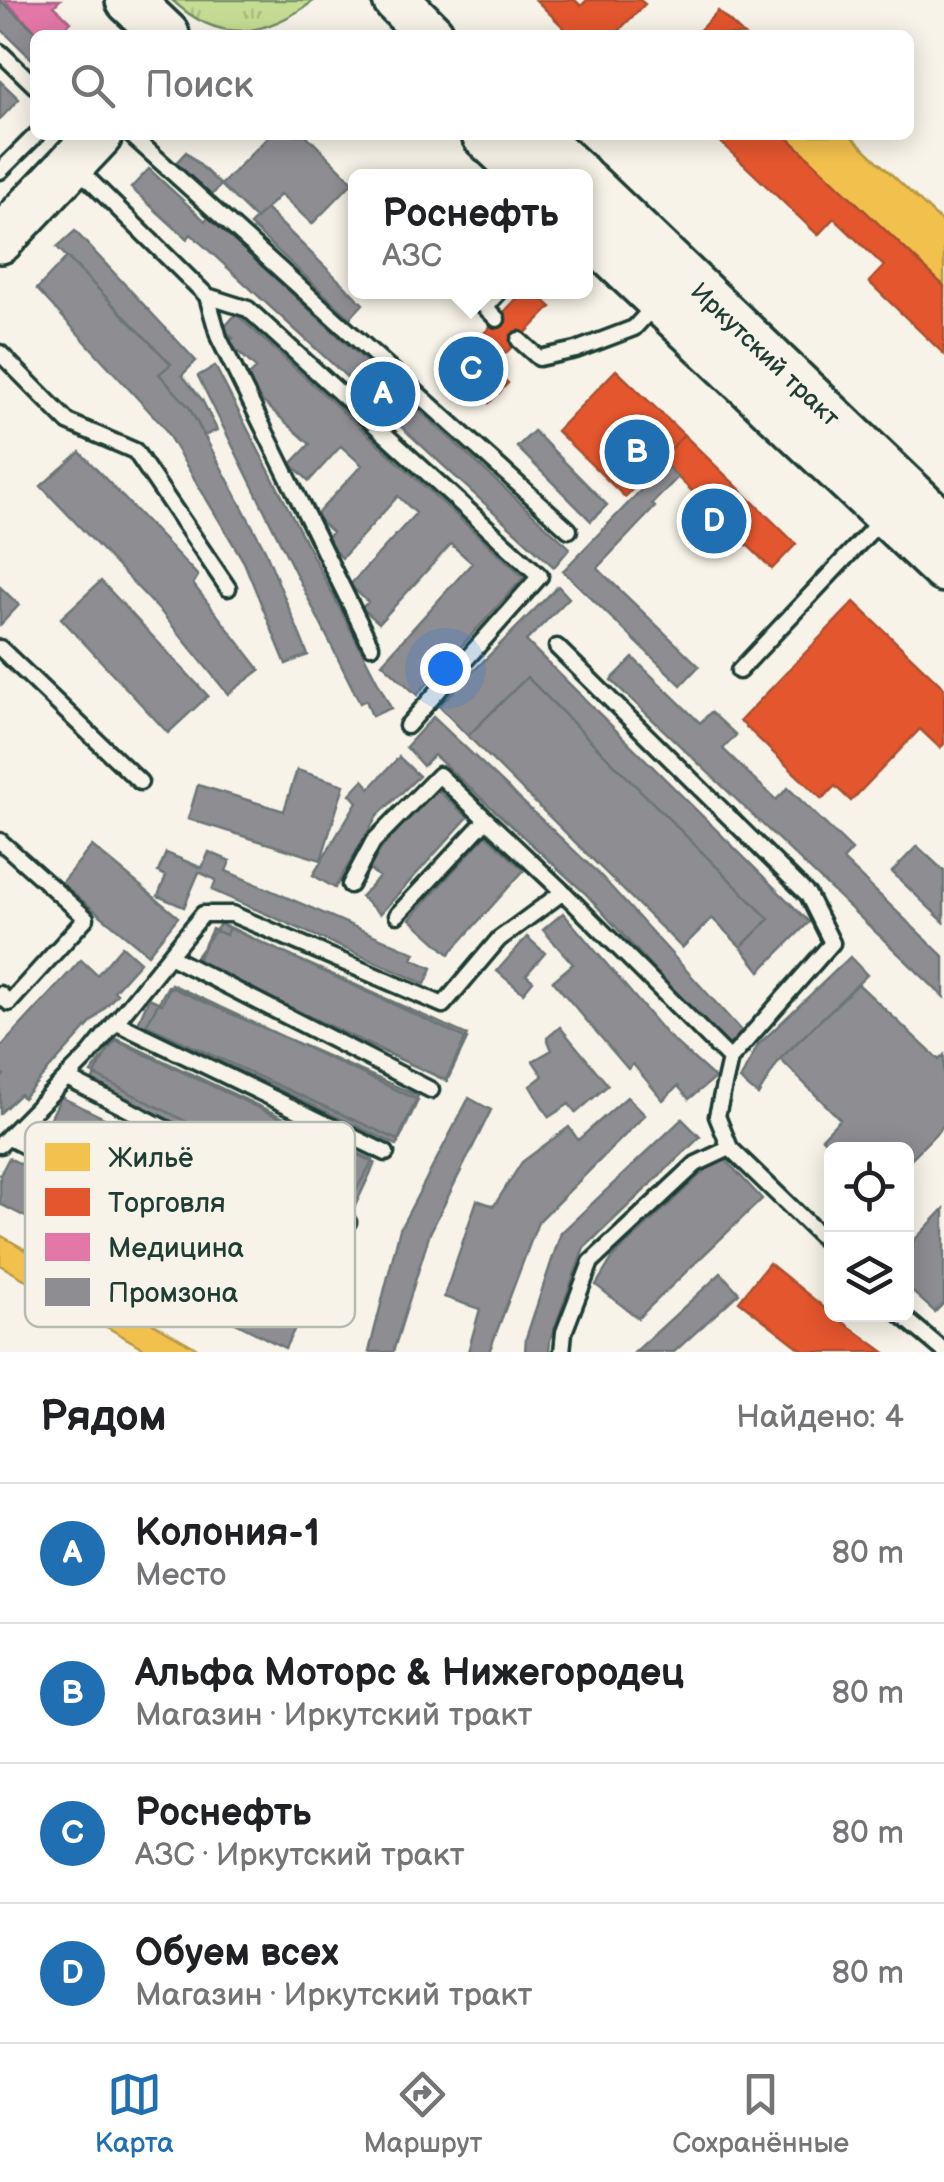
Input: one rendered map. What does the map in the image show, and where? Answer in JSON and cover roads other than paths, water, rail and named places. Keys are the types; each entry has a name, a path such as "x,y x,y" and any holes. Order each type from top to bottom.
{"main road":[{"path":"115,0 125,30"},
{"path":"128,0 161,30"},
{"path":"396,0 426,30"},
{"path":"492,140 529,166"},
{"path":"0,240 86,149"},
{"name":"Иркутский тракт","path":"593,190 944,526"},
{"name":"Иркутский тракт","path":"593,237 944,569"}],"lane":[{"path":"0,52 30,81"},
{"path":"0,171 31,140"},
{"path":"137,140 569,530"},
{"path":"86,149 207,296 218,338 370,646"},
{"path":"207,296 248,309 540,576 407,726"},
{"path":"492,299 485,307 497,319"},
{"path":"519,340 539,358 576,350 634,328 660,300"},
{"path":"0,353 68,422 136,450 228,588"},
{"path":"738,671 886,515"},
{"path":"557,647 808,895 832,943 730,1059 717,1116 730,1148 824,1240"},
{"path":"0,648 140,782"},
{"path":"350,885 373,842 438,775 730,1059"},
{"path":"397,916 486,820"},
{"path":"0,841 86,918 9,1003 0,994"},
{"path":"4,1142 116,1022 203,914 232,914 443,1005 499,939 562,892"},
{"path":"169,956 431,1090"},
{"path":"116,1022 322,1122"},
{"path":"66,1078 152,1122"},
{"path":"355,1138 386,1153"},
{"path":"562,1352 564,1332 591,1262 696,1164 730,1148"},
{"path":"910,1322 944,1351"}],"place":[{"name":"Роснефть","path":"471,369"},
{"name":"Колония-1","path":"383,394"},
{"name":"Альфа Моторс & Нижегородец","path":"637,452"},
{"name":"Обуем всех","path":"714,521"}]}
